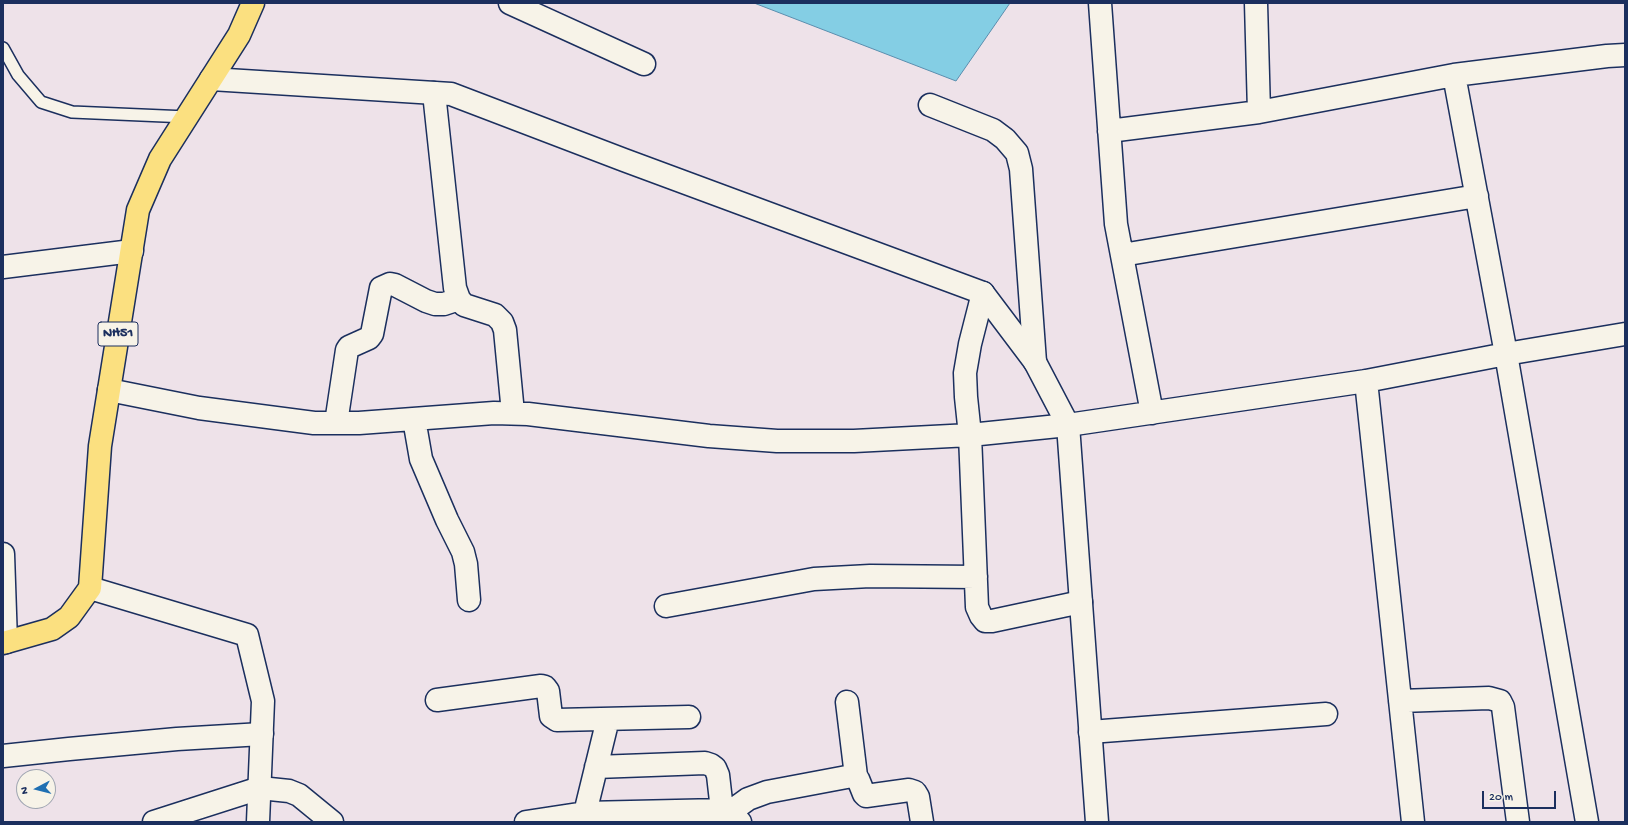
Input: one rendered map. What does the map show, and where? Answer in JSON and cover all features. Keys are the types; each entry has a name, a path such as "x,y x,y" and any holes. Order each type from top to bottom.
{"highway":[{"name":"NH51","path":"90,588 100,446 138,210 160,159 239,35 253,3"},
{"path":"5,642 52,629 69,617 90,588"}],"street":[{"path":"510,3 644,64"},
{"path":"1100,3 1116,224 1152,413"},
{"path":"1256,3 1259,112"},
{"path":"1109,131 1259,112 1454,75 1625,55"},
{"path":"1454,75 1506,354 1587,822"},
{"path":"212,79 451,94 624,160 983,292 1035,362 1068,425 1097,822"},
{"path":"434,93 455,288 459,299 464,305 495,315 502,322 513,413"},
{"path":"930,105 993,130 1006,139 1017,153 1021,169 1035,362"},
{"path":"1122,255 1477,196"},
{"path":"3,267 132,251"},
{"path":"336,423 347,350 349,347 369,338 372,334 381,288 390,284 395,285 426,302 435,304 444,304 459,299"},
{"path":"983,292 970,344 965,373 970,435 977,607 980,616 985,621 992,621 1081,602"},
{"path":"109,390 199,408 314,422 359,423 494,413 513,413 709,436 778,441 854,441 970,435 1068,425 1366,381 1506,354 1625,334"},
{"path":"1366,381 1413,822"},
{"path":"414,419 421,459 465,558 469,600"},
{"path":"3,554 5,642"},
{"path":"666,606 814,578 870,576 976,578"},
{"path":"90,588 247,635 263,701 258,822"},
{"path":"437,700 541,686 545,687 548,691 551,716 554,720 689,716"},
{"path":"1400,701 1489,698 1500,701 1518,822"},
{"path":"847,702 856,776 864,794 866,796 909,790 915,792 918,797 922,822"},
{"path":"1090,732 1326,714"},
{"path":"585,813 608,719"},
{"path":"3,756 162,740 262,734"},
{"path":"596,767 705,763 711,765 715,768 718,775 731,815"},
{"path":"526,822 585,813 731,815 748,799 766,792 856,776"},
{"path":"154,822 260,788 289,791 299,795 332,822"}],"lane":[{"path":"3,48 18,75 41,102 72,112 187,117"}],"water":[{"path":"754,3 1010,3 956,81"}]}
